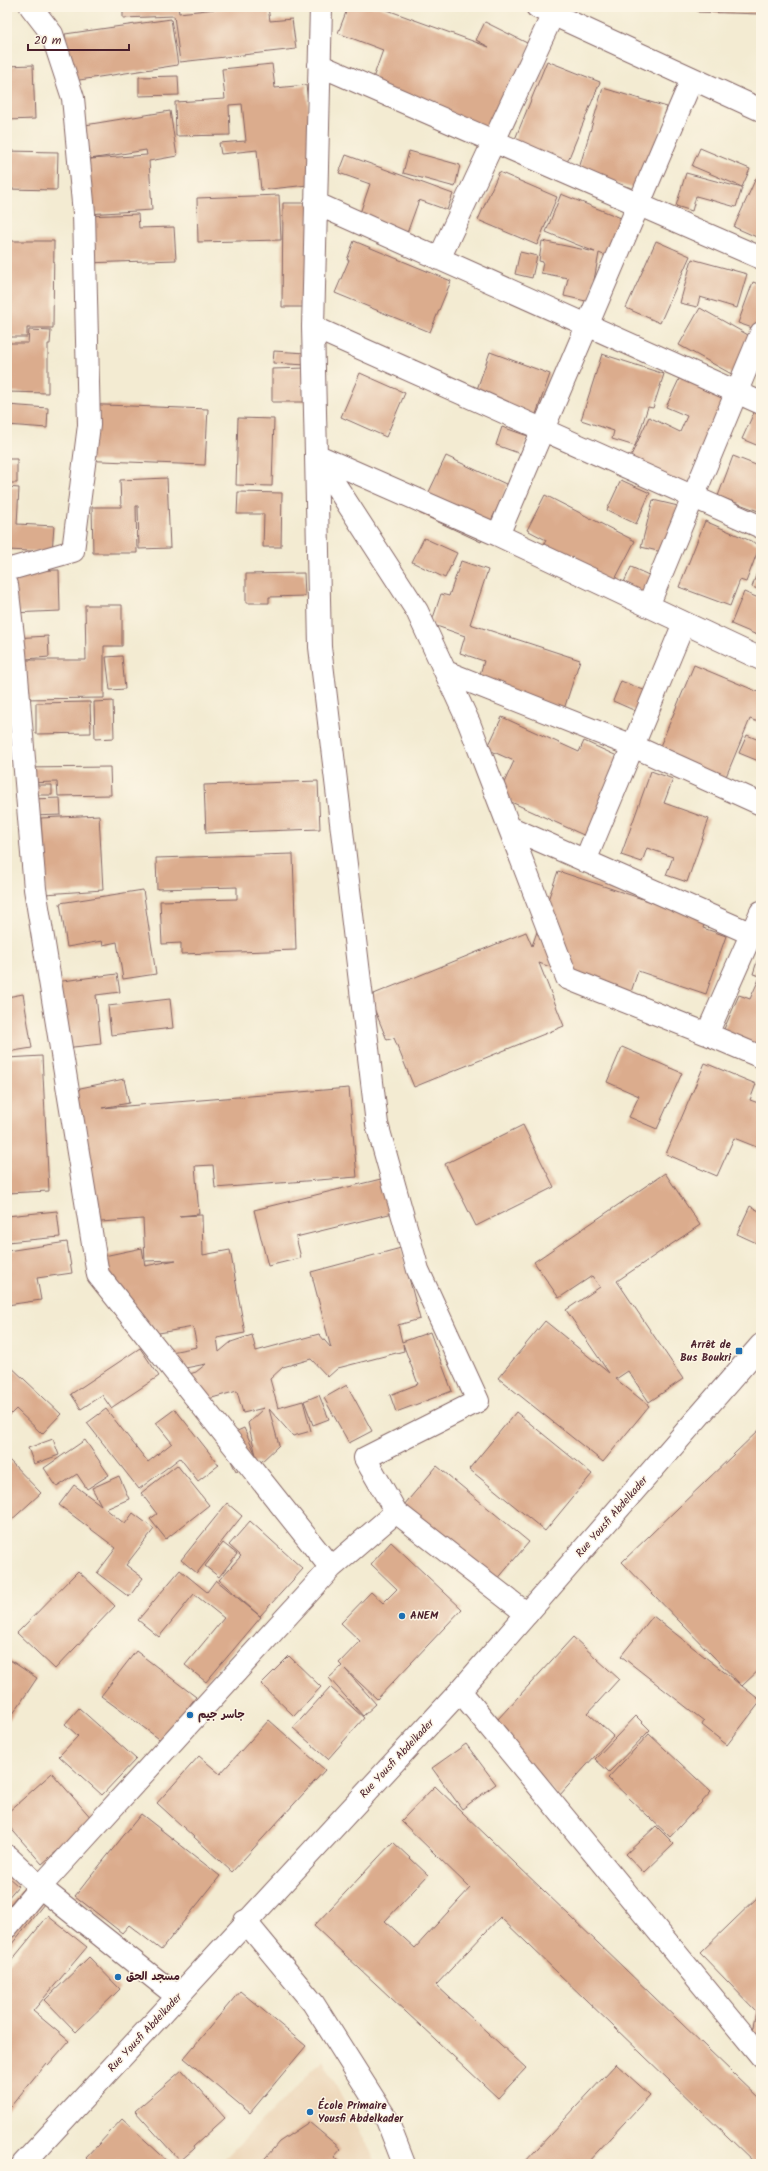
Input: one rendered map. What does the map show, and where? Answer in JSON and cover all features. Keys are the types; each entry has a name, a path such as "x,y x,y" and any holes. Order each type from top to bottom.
{"street":[{"path":"7,570 73,551 89,425 84,213 73,98 52,34 31,7"},
{"path":"321,7 313,327 320,647 377,1124 418,1270 478,1402 365,1458 396,1512 527,1614"},
{"path":"439,259 494,141 545,11 761,110"},
{"path":"319,65 761,258"},
{"path":"498,535 692,79"},
{"path":"316,203 761,403"},
{"path":"313,327 761,527"},
{"path":"648,606 761,333"},
{"path":"316,455 498,535 761,659"},
{"path":"316,455 417,611 469,723 511,828 567,978 761,1057"},
{"path":"7,585 15,653 35,889 98,1275 331,1568"},
{"path":"585,861 684,623"},
{"path":"446,672 633,746 761,804"},
{"path":"511,828 756,936"},
{"path":"707,1034 756,936 761,912"},
{"name":"Rue Yousfi Abdelkader","path":"23,2164 460,1691 761,1345"},
{"path":"7,1927 40,1887 331,1568 396,1512"},
{"path":"460,1691 761,2056"},
{"path":"7,1856 40,1887 178,1997"},
{"path":"246,1921 313,2003 387,2120 404,2164"}],"shaded area":[{"name":"École Primaire Yousfi Abdelkader","path":"323,2060 377,2164 219,2164"}],"building":[{"path":"123,7 178,7 179,13 234,7 268,7 270,21 292,19 296,49 180,62 174,16 123,18"},
{"path":"348,7 379,7 489,47 476,40 485,22 531,45 491,142 372,81 383,50 338,33"},
{"path":"698,7 761,7 761,14 698,12"},
{"path":"171,19 178,65 73,81 65,34"},
{"path":"547,61 600,82 566,165 513,144"},
{"path":"272,64 275,88 306,85 317,184 261,190 257,150 221,154 219,143 246,141 242,104 229,105 230,135 176,136 175,102 225,99 222,69"},
{"path":"33,65 35,119 7,120 7,66"},
{"path":"178,76 179,95 139,96 139,77"},
{"path":"603,88 667,107 642,191 578,172"},
{"path":"170,111 177,156 149,161 152,210 87,214 73,127","holes":["146,150 147,155 90,159"]},
{"path":"700,148 750,169 742,187 692,166"},
{"path":"7,151 58,152 57,190 7,189"},
{"path":"409,151 460,165 455,187 403,173"},
{"path":"346,155 453,194 447,210 419,200 407,233 359,216 370,184 339,173"},
{"path":"499,172 557,197 537,245 478,220"},
{"path":"686,173 742,188 736,207 696,196 692,211 676,206"},
{"path":"756,178 761,180 761,239 734,227"},
{"path":"561,194 621,218 606,256 599,253 590,302 564,296 568,278 541,273 543,262 539,261 542,241 595,252 546,232"},
{"path":"279,195 281,240 198,242 197,198"},
{"path":"283,203 313,203 309,307 282,307"},
{"path":"138,214 139,228 174,227 176,260 86,263 85,216"},
{"path":"7,241 54,241 53,328 27,328 27,337 7,337"},
{"path":"354,241 451,281 430,332 335,293 349,260 347,260"},
{"path":"656,241 690,256 660,323 626,308"},
{"path":"520,252 537,256 532,278 515,274"},
{"path":"692,259 747,274 737,308 700,297 697,307 680,303"},
{"path":"753,282 761,285 761,331 738,323"},
{"path":"700,308 757,340 737,377 679,345"},
{"path":"29,330 51,331 50,344 48,344 48,393 7,392 7,343 28,343"},
{"path":"274,351 306,353 306,365 273,363"},
{"path":"490,352 550,374 534,420 474,398"},
{"path":"602,354 664,374 653,408 648,407 635,446 612,439 614,431 581,420"},
{"path":"306,368 306,402 272,402 272,369"},
{"path":"360,373 405,393 386,437 341,417"},
{"path":"681,375 732,398 707,440 686,486 629,460 649,417 680,432 687,416 666,407"},
{"path":"79,404 208,409 205,465 77,460"},
{"path":"7,405 48,408 47,428 7,425"},
{"path":"756,408 761,411 761,447 742,439"},
{"path":"238,418 274,419 272,486 236,485"},
{"path":"502,427 528,436 521,454 496,445"},
{"path":"446,456 508,485 481,542 419,513"},
{"path":"733,456 761,467 761,512 718,496"},
{"path":"7,459 17,459 17,483 7,483"},
{"path":"167,478 170,548 139,549 138,506 136,506 137,553 93,553 92,507 121,507 120,480"},
{"path":"621,480 650,493 636,524 607,510"},
{"path":"7,487 19,488 17,524 54,526 52,552 7,550"},
{"path":"238,492 282,493 281,547 263,547 264,514 237,514"},
{"path":"545,495 635,541 610,589 540,553 546,540 527,530"},
{"path":"653,500 678,506 666,553 641,547"},
{"path":"705,521 760,545 746,582 740,580 730,606 679,587"},
{"path":"424,538 457,553 445,578 412,562"},
{"path":"461,561 488,570 470,624 580,660 564,709 478,681 484,661 460,653 465,636 431,624 441,594 449,596"},
{"path":"631,567 653,577 643,601 620,591"},
{"path":"59,570 60,611 11,613 10,571"},
{"path":"757,572 761,574 761,590 752,587"},
{"path":"304,573 305,596 269,597 269,603 246,603 246,574"},
{"path":"744,592 761,599 761,625 757,635 731,624"},
{"path":"85,605 122,605 122,646 104,646 104,698 20,699 20,660 86,660"},
{"path":"48,636 49,657 15,660 14,638"},
{"path":"122,656 125,689 110,690 106,657"},
{"path":"694,665 761,693 761,723 750,719 725,779 658,751"},
{"path":"621,681 646,691 638,712 613,701"},
{"path":"113,701 114,738 95,739 94,702"},
{"path":"90,702 91,733 36,734 36,703"},
{"path":"502,717 579,752 584,741 626,760 590,838 498,796 514,761 487,749"},
{"path":"747,735 761,741 761,762 739,753"},
{"path":"110,767 111,795 58,796 57,782 25,783 24,768"},
{"path":"651,771 673,779 664,803 709,819 687,882 666,875 673,857 647,848 642,862 621,855"},
{"path":"318,781 320,829 206,833 204,785"},
{"path":"31,785 52,785 52,795 31,795"},
{"path":"60,798 61,815 31,816 31,799"},
{"path":"99,815 103,890 45,894 41,818"},
{"path":"293,854 296,950 181,954 181,943 162,944 160,901 237,899 237,887 157,889 156,858"},
{"path":"558,871 706,920 703,928 726,936 706,994 638,971 630,995 539,963 564,1026 414,1087 394,1038 387,1040 369,996 526,932 532,946"},
{"path":"143,890 156,974 123,979 117,942 103,945 102,941 67,947 60,903"},
{"path":"761,949 761,976 753,974"},
{"path":"117,974 120,992 96,995 101,1044 55,1049 47,983"},
{"path":"760,977 761,1065 717,1045 739,995 750,999"},
{"path":"23,994 32,1048 7,1052 7,997"},
{"path":"170,999 173,1028 111,1035 108,1006"},
{"path":"622,1047 682,1073 657,1129 629,1117 639,1096 607,1082"},
{"path":"42,1056 49,1191 7,1193 7,1058"},
{"path":"705,1063 756,1084 750,1100 761,1104 761,1144 759,1148 734,1138 717,1176 666,1154"},
{"path":"124,1079 129,1103 102,1108 349,1088 357,1177 215,1188 213,1165 195,1166 199,1214 179,1216 202,1215 203,1255 230,1250 245,1333 217,1338 219,1352 231,1342 252,1335 256,1351 319,1334 331,1348 311,1272 401,1248 420,1319 398,1325 402,1342 430,1332 452,1391 396,1412 390,1395 418,1384 403,1344 404,1351 338,1368 328,1377 311,1359 283,1367 270,1379 278,1408 303,1401 311,1431 293,1436 269,1409 279,1445 259,1464 258,1461 236,1471 220,1439 244,1428 256,1455 248,1423 264,1408 243,1413 237,1391 194,1403 186,1375 196,1372 206,1364 170,1371 166,1353 197,1347 193,1327 142,1336 137,1312 115,1316 104,1256 142,1248 145,1266 176,1260 145,1261 143,1219 87,1223 66,1091"},
{"path":"523,1125 554,1187 476,1226 445,1164"},
{"path":"665,1173 700,1225 617,1281 683,1379 649,1402 628,1371 616,1379 649,1406 603,1462 498,1378 545,1321 609,1373 566,1310 600,1287 592,1276 559,1298 534,1262"},
{"path":"385,1178 393,1213 296,1237 301,1258 268,1266 254,1210"},
{"path":"750,1206 761,1212 761,1245 737,1234"},
{"path":"57,1211 60,1237 7,1242 7,1216"},
{"path":"67,1242 72,1273 37,1278 41,1300 7,1305 7,1251"},
{"path":"140,1348 159,1376 111,1408 102,1395 81,1409 71,1394"},
{"path":"7,1363 61,1414 42,1434 16,1409 7,1418"},
{"path":"347,1385 372,1431 349,1443 324,1398"},
{"path":"319,1395 329,1419 313,1425 304,1401"},
{"path":"106,1409 148,1462 172,1443 156,1423 175,1409 219,1465 198,1481 180,1458 139,1489 87,1423"},
{"path":"516,1412 592,1474 545,1531 469,1469"},
{"path":"761,1428 761,1668 742,1686 622,1562"},
{"path":"53,1439 59,1455 34,1464 28,1448"},
{"path":"85,1440 109,1475 87,1489 77,1474 57,1487 44,1468"},
{"path":"7,1458 41,1493 7,1524"},
{"path":"177,1465 209,1505 166,1539 150,1519 157,1514 141,1493"},
{"path":"437,1466 529,1542 485,1594 393,1518"},
{"path":"119,1476 129,1499 106,1509 125,1524 133,1513 154,1529 126,1565 143,1578 129,1597 97,1573 116,1548 59,1505 74,1485 101,1505 92,1488"},
{"path":"227,1503 242,1516 197,1573 181,1560"},
{"path":"250,1521 303,1569 260,1616 219,1580 241,1556 229,1545"},
{"name":"ANEM","path":"391,1542 462,1609 377,1699 345,1669 376,1704 363,1716 329,1678 342,1666 339,1663 360,1641 341,1623 371,1592 383,1603 397,1589 371,1564"},
{"path":"223,1543 237,1554 219,1577 205,1566"},
{"path":"180,1570 207,1592 216,1580 261,1617 206,1682 185,1665 224,1618 194,1594 159,1637 138,1620"},
{"path":"78,1571 115,1606 55,1669 17,1633"},
{"path":"653,1616 761,1701 727,1745 702,1725 704,1721 621,1656"},
{"path":"573,1637 619,1679 588,1713 613,1736 559,1796 487,1731"},
{"path":"136,1651 196,1697 162,1741 101,1696"},
{"path":"289,1656 321,1687 294,1716 261,1684"},
{"path":"7,1658 37,1678 9,1720 7,1718"},
{"path":"330,1687 364,1718 328,1759 293,1728"},
{"path":"79,1708 136,1759 102,1795 59,1756 78,1736 65,1724"},
{"path":"636,1716 650,1730 609,1772 595,1759"},
{"path":"269,1720 325,1770 232,1872 157,1803 199,1756 220,1774"},
{"path":"649,1734 711,1792 670,1837 608,1778"},
{"path":"466,1744 496,1784 462,1809 432,1768"},
{"path":"52,1773 93,1820 42,1864 7,1824 7,1813"},
{"path":"435,1786 761,2100 761,2164 756,2164 500,1917 436,1985 526,2068 498,2098 314,1926 393,1842 428,1875 385,1921 415,1948 470,1888 401,1821"},
{"path":"141,1814 220,1876 161,1950 129,1925 122,1933 75,1896"},
{"path":"656,1826 674,1844 644,1873 626,1854"},
{"path":"7,1876 18,1886 7,1899"},
{"path":"28,1883 48,1899 7,1950 7,1908"},
{"path":"761,1894 761,2039 751,2037 756,2011 700,1953"},
{"path":"48,1916 87,1947 33,2011 69,2041 48,2065 46,2063 7,2111 7,1966"},
{"path":"89,1957 120,1989 76,2032 45,2000"},
{"path":"240,1991 306,2046 250,2113 184,2058"},
{"path":"616,2064 650,2095 586,2164 523,2164"},
{"path":"182,2070 225,2118 180,2161 135,2111"},
{"path":"122,2119 171,2164 92,2164 86,2158"},
{"path":"309,2122 341,2149 334,2157 343,2164 260,2164 279,2142"}],"place":[{"name":"Arrêt de Bus Boukri","path":"739,1351"},
{"name":"ANEM","path":"402,1616"},
{"name":"جاسر جيم","path":"190,1715"},
{"name":"مسجد الحق","path":"118,1977"},
{"name":"École Primaire Yousfi Abdelkader","path":"310,2112"}]}
